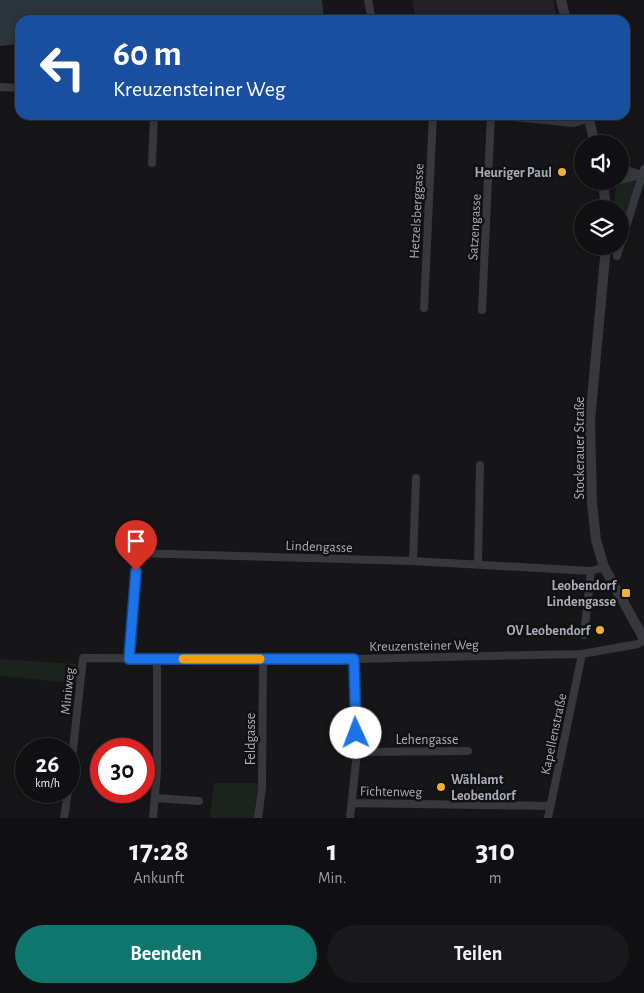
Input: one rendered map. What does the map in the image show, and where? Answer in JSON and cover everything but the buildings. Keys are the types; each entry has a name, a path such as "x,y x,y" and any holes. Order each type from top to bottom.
{"street":[{"path":"368,0 371,15"},
{"path":"561,0 565,15"},
{"path":"0,87 15,88"},
{"path":"152,163 154,120"},
{"name":"Hetzelsberggasse","path":"424,308 433,120"},
{"name":"Satzengasse","path":"482,310 493,120"},
{"path":"544,120 574,123 580,120"},
{"path":"590,120 593,135"},
{"path":"629,170 643,172"},
{"path":"629,177 643,172"},
{"path":"617,256 643,172"},
{"name":"Stockerauer Straße","path":"605,255 590,441 592,503 596,540 604,567 644,640"},
{"path":"478,564 480,466"},
{"path":"413,561 416,478"},
{"name":"Lindengasse","path":"129,659 137,553 413,561 591,571 604,567"},
{"path":"584,635 591,571"},
{"name":"Kreuzensteiner Weg","path":"83,658 157,660 354,659 582,654 638,644 644,640"},
{"name":"Kapellenstraße","path":"548,818 582,654"},
{"name":"Miniweg","path":"74,738 83,658"},
{"name":"Feldgasse","path":"258,818 262,788 263,659"},
{"path":"350,818 357,752 354,659"},
{"path":"157,660 155,798 199,801"},
{"name":"Lehengasse","path":"357,752 468,751"},
{"path":"64,818 66,803"},
{"path":"153,818 154,803"},
{"name":"Fichtenweg","path":"352,803 550,806"}],"shaded area":[{"path":"0,0 322,0 324,15 15,15 15,44 0,46"},
{"path":"412,0 553,0 557,15 415,15"},
{"path":"633,180 635,184 629,204 629,200 614,200 616,190 629,190 629,181"},
{"path":"0,659 76,664 76,683 0,676"},
{"path":"214,783 258,783 254,818 210,818"}],"slow traffic":[{"path":"183,659 260,659"}],"place":[{"name":"Heuriger Paul","path":"562,172"},
{"name":"Leobendorf Lindengasse","path":"626,593"},
{"name":"OV Leobendorf","path":"600,630"},
{"name":"Wählamt Leobendorf","path":"441,787"}],"route":[{"path":"136,571 129,659 354,659 356,733"}]}
